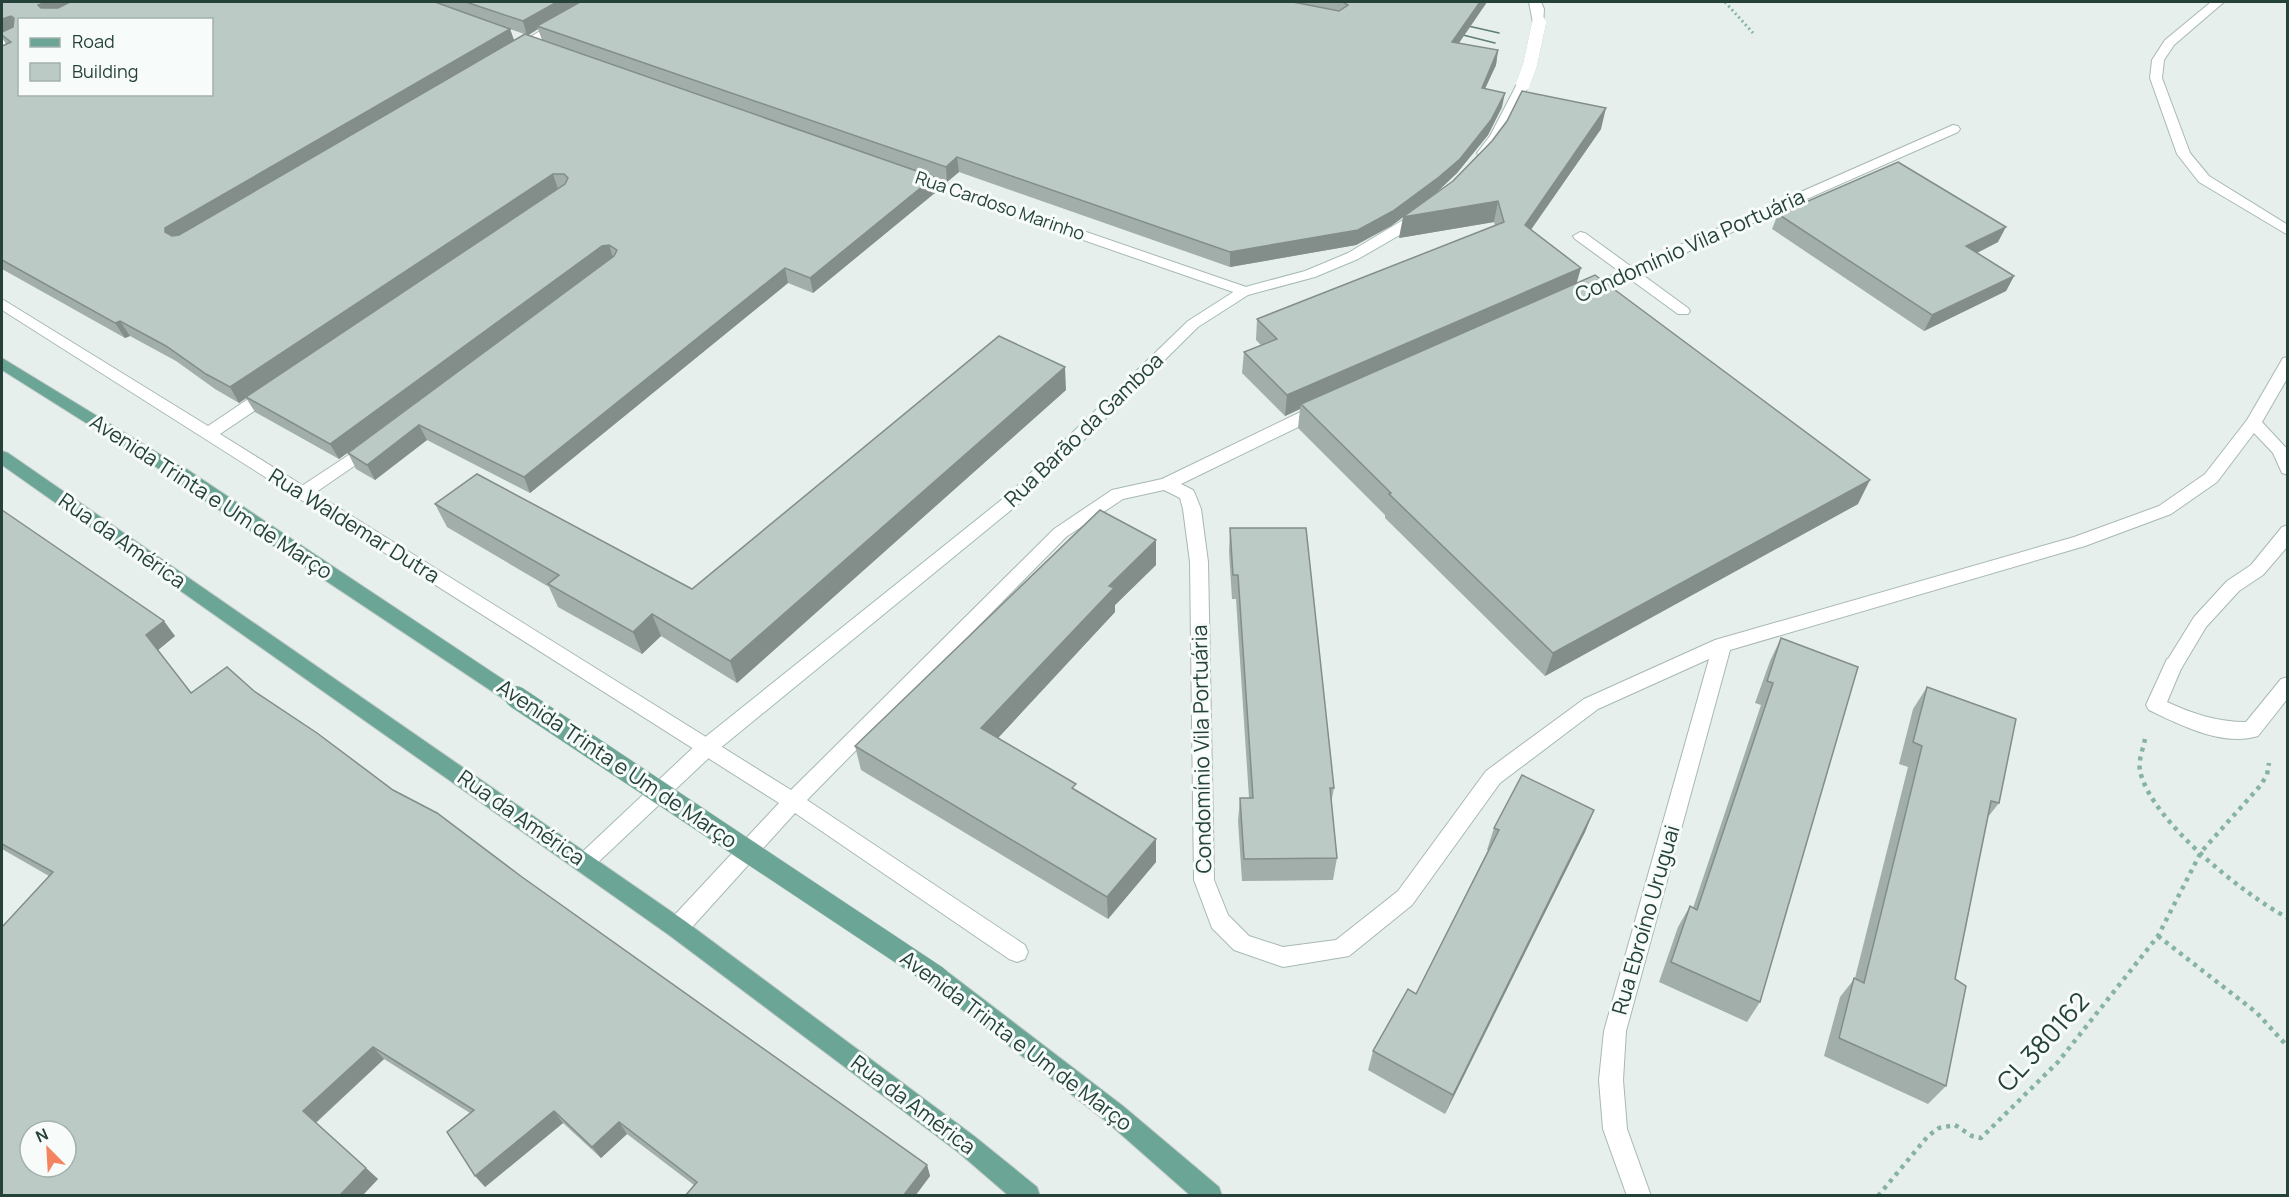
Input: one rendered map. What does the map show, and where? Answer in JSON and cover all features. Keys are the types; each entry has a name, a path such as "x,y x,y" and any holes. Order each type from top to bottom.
{"main road":[{"name":"Avenida Trinta e Um de Março","path":"2,363 178,473 937,977 1115,1114 1210,1196"},
{"name":"Rua da América","path":"2,457 677,928 966,1144 1028,1196"}],"street":[{"path":"501,57 597,2"},
{"path":"1473,165 1496,137 1523,84 1530,65 1539,23 1538,9 1534,2"},
{"path":"2218,2 2169,43 2158,60 2156,78 2184,154 2204,179 2288,231"},
{"path":"508,34 551,50"},
{"path":"2,43 18,37"},
{"name":"Condomínio Vila Portuária","path":"1577,296 1953,129"},
{"name":"Rua Cardoso Marinho","path":"899,171 1244,291"},
{"name":"Rua Barão da Gamboa","path":"585,862 706,748 1016,497 1193,324 1215,307 1244,291 1306,275 1336,264 1396,233 1425,209"},
{"path":"1580,236 1683,311"},
{"name":"Rua Waldemar Dutra","path":"2,304 793,801 1017,952"},
{"name":"Condomínio Vila Portuária","path":"1166,484 1187,494 1194,520 1199,562 1204,880 1220,921 1242,943 1283,957 1341,949 1405,898 1493,777 1591,704 1722,645 2079,542 2165,510 2211,478 2253,423 2288,362"},
{"path":"208,434 284,383"},
{"path":"677,928 793,801 1060,533 1118,494 1166,484 1336,403"},
{"path":"2253,423 2273,440 2285,459 2288,469"},
{"path":"303,493 385,436"},
{"path":"2288,531 2257,570 2233,586 2200,622 2174,664 2156,705 2194,723 2212,728 2251,730 2288,684"},
{"name":"Rua Ebroíno Uruguai","path":"1640,1196 1615,1129 1611,1080 1615,1031 1722,645"}],"path":[{"path":"1725,2 1753,33"},
{"path":"2156,705 2146,733 2139,768 2143,783 2154,801 2201,852 2271,912 2288,918"},
{"name":"CL 380162","path":"1878,1196 1928,1136 1939,1128 1955,1125 1972,1136 1981,1138 2058,1062 2158,936 2201,852 2260,786 2267,775 2269,762 2251,730"},
{"path":"2158,936 2257,1013 2288,1047"}],"building":[{"path":"2,2 46,2 38,5 41,8 58,8 70,2 435,2 510,29 165,228 165,232 172,236 179,235 525,34 934,177 810,278 785,268 524,477 419,425 367,465 348,453 614,256 617,250 609,245 602,246 330,444 246,397 565,184 568,178 564,174 553,174 230,387 206,374 166,346 120,321 115,323 2,260 2,46 11,42 2,35 2,32 13,27 14,18 11,16 2,19"},
{"path":"466,2 557,2 523,21"},
{"path":"580,2 1293,2 1339,11 1348,5 1343,2 1480,2 1452,42 1498,50 1482,88 1505,93 1491,120 1460,159 1393,211 1358,230 1230,252 957,157 946,167 537,26"},
{"path":"1522,91 1606,108 1525,225 1581,268 1287,395 1244,352 1277,339 1257,319 1504,222 1498,201 1403,217 1453,181 1492,141 1507,121"},
{"path":"1898,162 2006,227 1966,246 2014,276 1932,315 1778,214"},
{"path":"1595,275 1870,480 1553,653 1389,494 1391,493 1301,404"},
{"path":"999,336 1065,367 730,661 652,614 633,632 548,584 559,575 435,504 477,474 692,589"},
{"path":"2,510 164,621 146,635 191,693 227,667 254,691 317,733 393,790 437,813 522,877 927,1165 903,1196 685,1196 697,1182 619,1122 592,1147 554,1111 475,1176 447,1132 474,1110 373,1047 303,1111 366,1168 339,1196 2,1196 2,927 53,872 2,844"},
{"path":"1100,510 1156,540 1109,586 1114,588 981,728 1076,784 1072,788 1156,839 1107,897 855,746"},
{"path":"1230,528 1306,528 1334,788 1330,788 1337,858 1244,859 1240,798 1253,798 1238,575 1233,575"},
{"path":"1781,638 1858,667 1760,1002 1671,962 1690,906 1697,910 1773,683 1767,681"},
{"path":"1927,687 2016,719 1999,803 1991,801 1955,979 1966,986 1946,1086 1839,1038 1854,978 1864,983 1922,746 1913,742"},
{"path":"1522,775 1594,810 1453,1095 1373,1051 1408,989 1416,994 1499,830 1494,828"}],"tram line":[{"path":"1455,23 1499,33"},
{"path":"1447,31 1495,43"}]}
